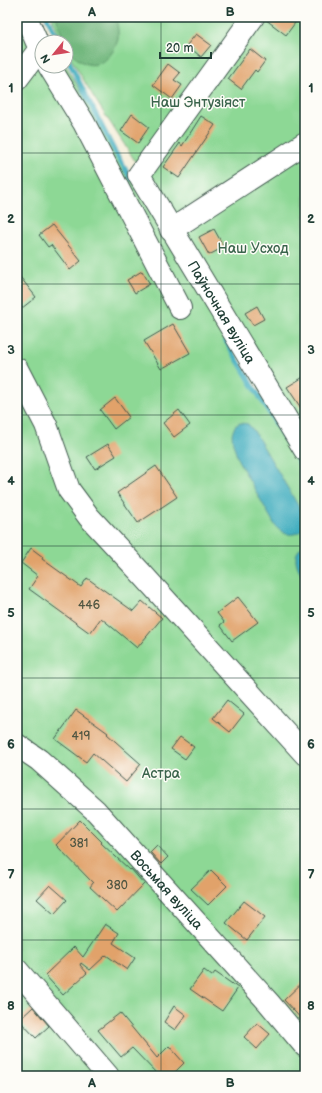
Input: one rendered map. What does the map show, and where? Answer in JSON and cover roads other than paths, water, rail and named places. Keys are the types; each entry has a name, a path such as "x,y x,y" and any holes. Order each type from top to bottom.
{"lane":[{"path":"26,17 34,36"},
{"name":"Паўночная вуліца","path":"253,17 139,175 305,450"},
{"path":"17,79 34,65"},
{"path":"54,74 84,123 180,308"},
{"path":"171,230 305,143"},
{"path":"17,369 46,425 69,490 85,512 305,754"},
{"name":"Восьмая вуліца","path":"17,745 39,760 96,811 270,1003 305,1046"},
{"path":"17,970 108,1076"}],"water":[{"path":"240,423 248,424 254,431 301,511 305,525 299,532 287,534 276,527 238,460 232,434 235,426"},
{"path":"305,545 305,582 296,562 296,558 297,553"}],"waterway":[{"path":"47,17 55,34"},
{"path":"74,72 114,150 131,179"},
{"path":"226,341 305,472"}],"park label":[{"name":"Наш Энтузіяст","path":"198,102"},
{"name":"Наш Усход","path":"253,248"},
{"name":"Астра","path":"161,773"}]}
